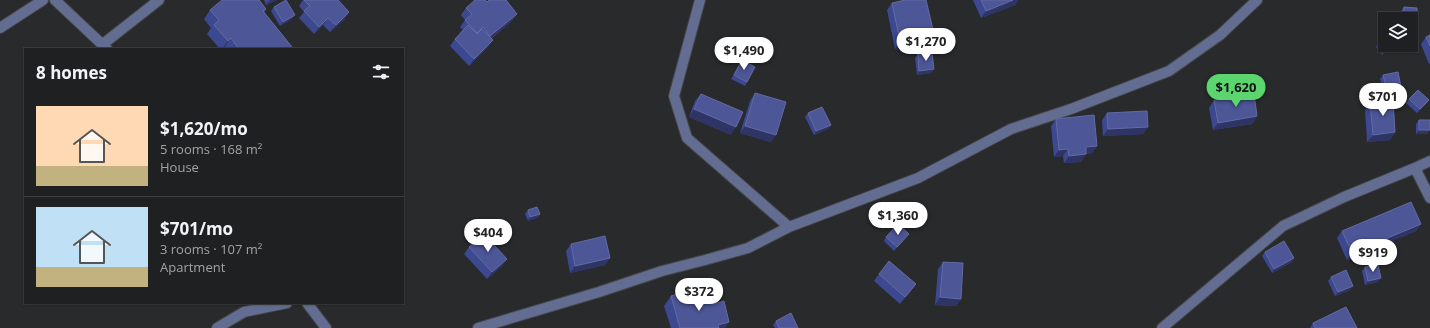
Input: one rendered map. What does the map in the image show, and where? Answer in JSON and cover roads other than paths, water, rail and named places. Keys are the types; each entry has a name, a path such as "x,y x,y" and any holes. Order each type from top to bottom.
{"street":[{"path":"0,28 43,0"},
{"path":"55,0 105,47 159,0"},
{"path":"700,0 674,96 687,138 789,227"},
{"path":"479,328 662,271 748,248 789,227 918,178 1012,129 1071,109 1169,71 1220,35 1256,0"},
{"path":"1162,328 1283,226 1344,197 1430,161"},
{"path":"1415,168 1430,198"},
{"path":"217,328 244,312 282,304"},
{"path":"308,304 326,328"}]}
